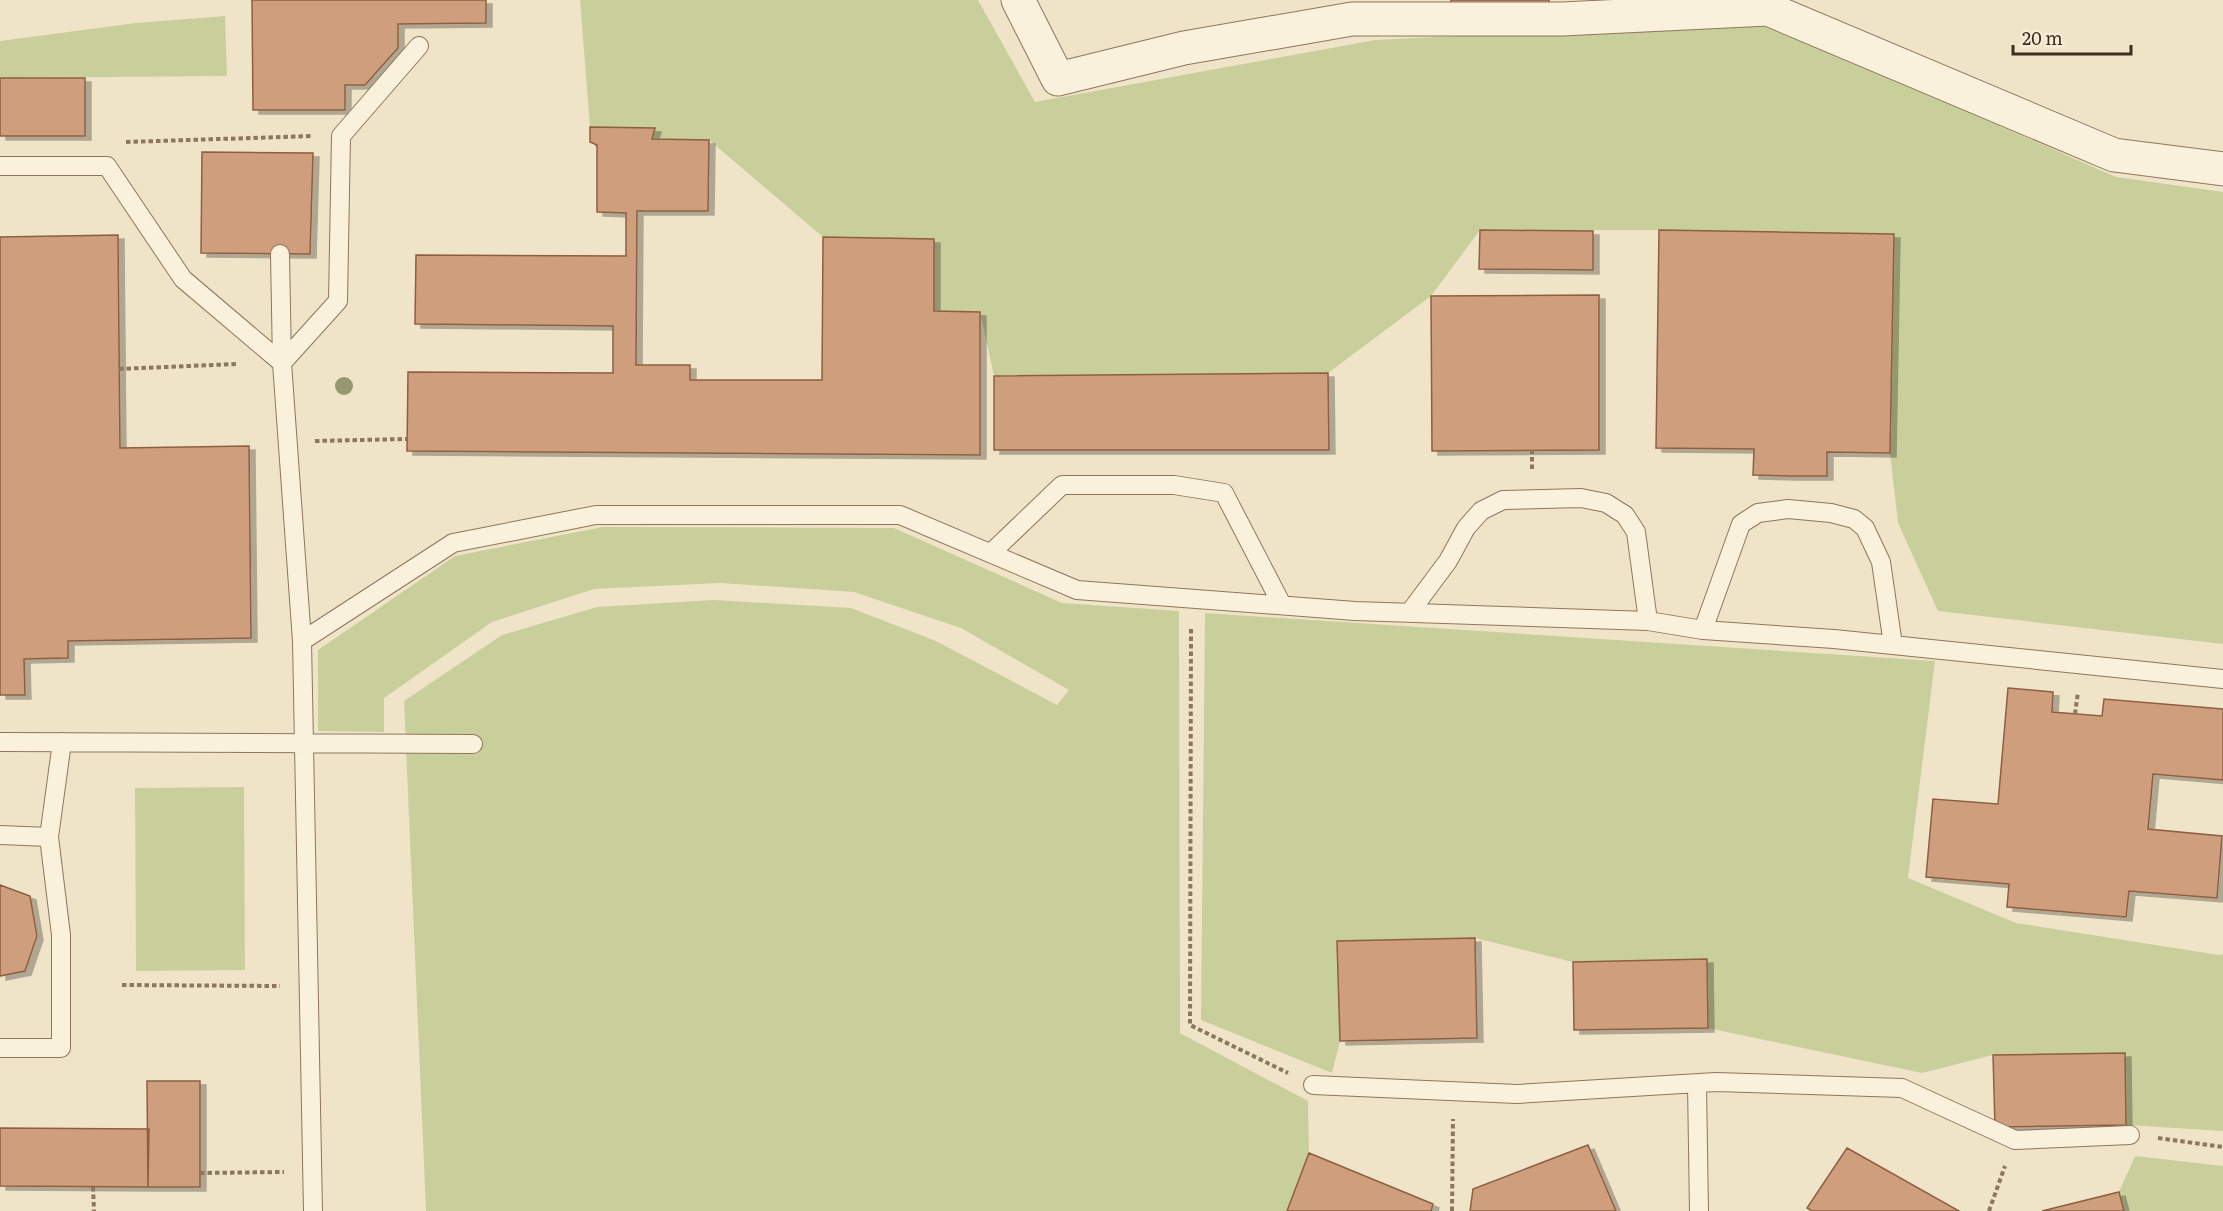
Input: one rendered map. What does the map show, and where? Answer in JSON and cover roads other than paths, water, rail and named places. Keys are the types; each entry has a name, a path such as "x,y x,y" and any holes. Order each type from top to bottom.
{"street":[{"path":"1018,0 1058,79 1351,9 1562,19 1768,9 2114,155 2223,169"}],"lane":[{"path":"282,363 338,301 341,136 419,46"},
{"path":"0,166 107,166 183,279 282,363"},
{"path":"280,254 282,363 302,641 313,1211"},
{"path":"990,553 1062,485 1174,485 1224,493 1282,605"},
{"path":"1410,612 1448,561 1466,528 1481,512 1503,500 1581,498 1606,503 1624,515 1636,532 1648,621"},
{"path":"302,641 453,543 596,515 662,506 900,515 1077,590 1410,612 1648,621 1703,630 1893,645 2223,679"},
{"path":"1703,630 1742,524 1758,513 1788,509 1843,516 1854,519 1865,528 1881,562 1893,645"},
{"path":"0,742 473,744"},
{"path":"0,1048 61,1048 61,935 49,837 62,742"},
{"path":"0,835 49,837"},
{"path":"1313,1085 1517,1094 1716,1082 1902,1088 2014,1140 2130,1135"},
{"path":"1697,1084 1699,1211"}]}
